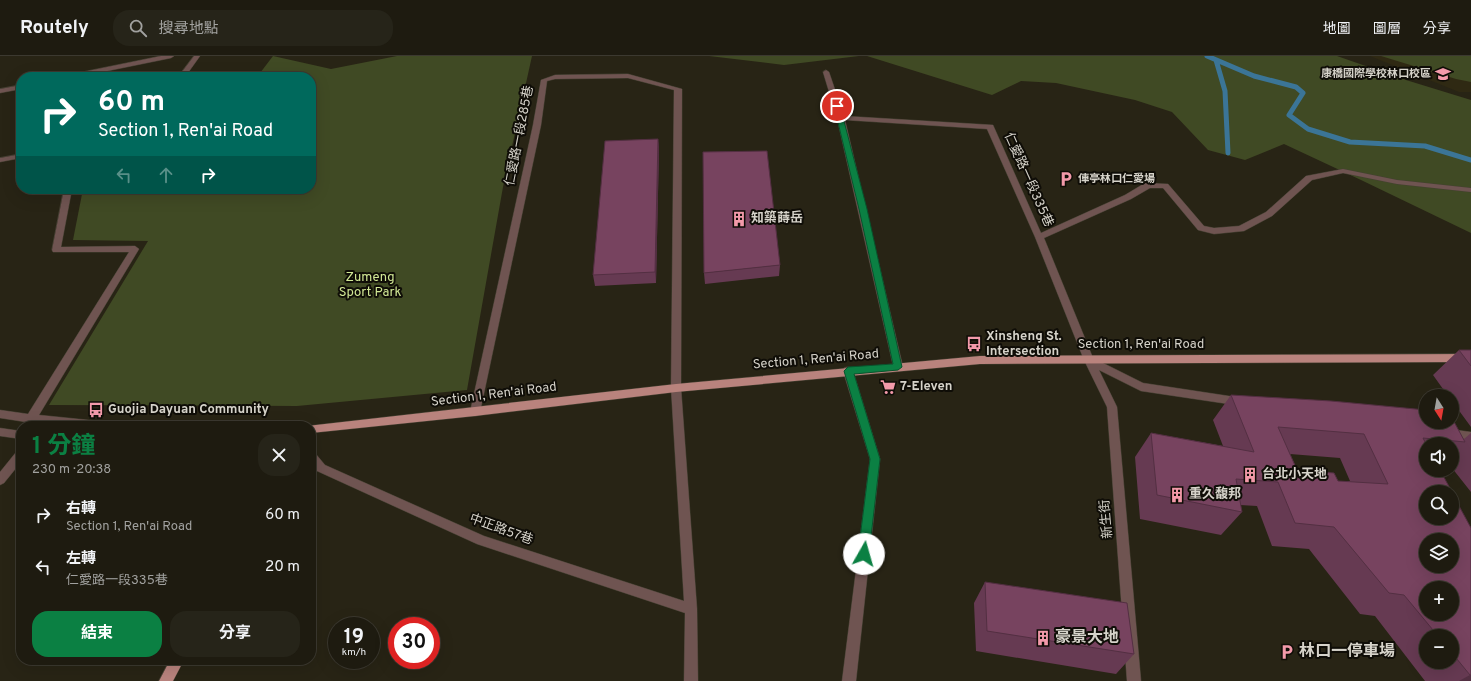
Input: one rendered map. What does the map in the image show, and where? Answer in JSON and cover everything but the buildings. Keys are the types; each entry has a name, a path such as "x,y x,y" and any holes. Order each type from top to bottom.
{"main road":[{"name":"Section 1, Ren'ai Road","path":"316,428 475,412 676,388 980,360 1471,358"},
{"path":"166,681 174,665"}],"street":[{"path":"93,72 171,56"},
{"path":"185,72 197,56"},
{"path":"826,72 841,118 898,367"},
{"name":"仁愛路一段285巷","path":"475,412 537,125 544,80 555,77 628,76 678,89 676,388"},
{"path":"0,91 16,88"},
{"name":"仁愛路一段335巷","path":"841,118 990,127 1039,238 1090,360"},
{"path":"0,160 16,157"},
{"path":"1039,238 1128,197 1148,185 1165,186 1201,228 1214,231 1241,229 1269,214 1309,178 1343,171 1397,182 1471,190"},
{"path":"33,421 135,249 56,250 67,194"},
{"path":"1090,360 1141,387 1251,403"},
{"name":"新生街","path":"1090,360 1112,406 1134,681"},
{"path":"848,371 875,459 849,681"},
{"path":"676,388 691,609 691,681"},
{"path":"0,414 25,421"},
{"path":"1440,431 1471,436"},
{"path":"0,432 16,434"},
{"path":"0,480 16,460"},
{"name":"中正路57巷","path":"316,462 321,468 481,540 691,609"}],"shaded area":[{"name":"康橋國際學校林口校區","path":"1370,56 1471,56 1471,92 1459,92"}],"green space":[{"name":"Zumeng Sport Park","path":"273,56 331,69 397,56 532,56 503,187 467,390 297,406 49,405 148,241 73,240 82,194 316,194 316,72 261,72"},
{"path":"709,56 859,56 784,65"},
{"path":"867,56 1337,56 1406,80 1471,100 1471,233 1284,144 1245,160 1208,150 1172,112 1135,100 1056,83 1021,81 992,95"},
{"name":"康橋國際學校林口校區","path":"1381,56 1471,56 1471,82 1456,79"}],"waterway":[{"path":"1207,56 1254,76 1296,87 1303,93 1289,115 1308,129 1350,142 1425,146 1471,160"},
{"path":"1216,60 1225,91 1228,153"}],"place":[{"name":"康橋國際學校林口校區","path":"1443,74"},
{"name":"俥亭林口仁愛場","path":"1066,179"},
{"name":"知築蒔岳","path":"739,219"},
{"name":"Xinsheng St. Intersection","path":"974,344"},
{"name":"7-Eleven","path":"888,387"},
{"name":"Guojia Dayuan Community","path":"96,410"},
{"name":"台北小天地","path":"1250,475"},
{"name":"重久馥邦","path":"1177,495"},
{"name":"豪景大地","path":"1043,638"},
{"name":"林口一停車場","path":"1287,652"}],"route":[{"path":"837,106 863,209 898,367 848,371 875,459 864,554"}]}
